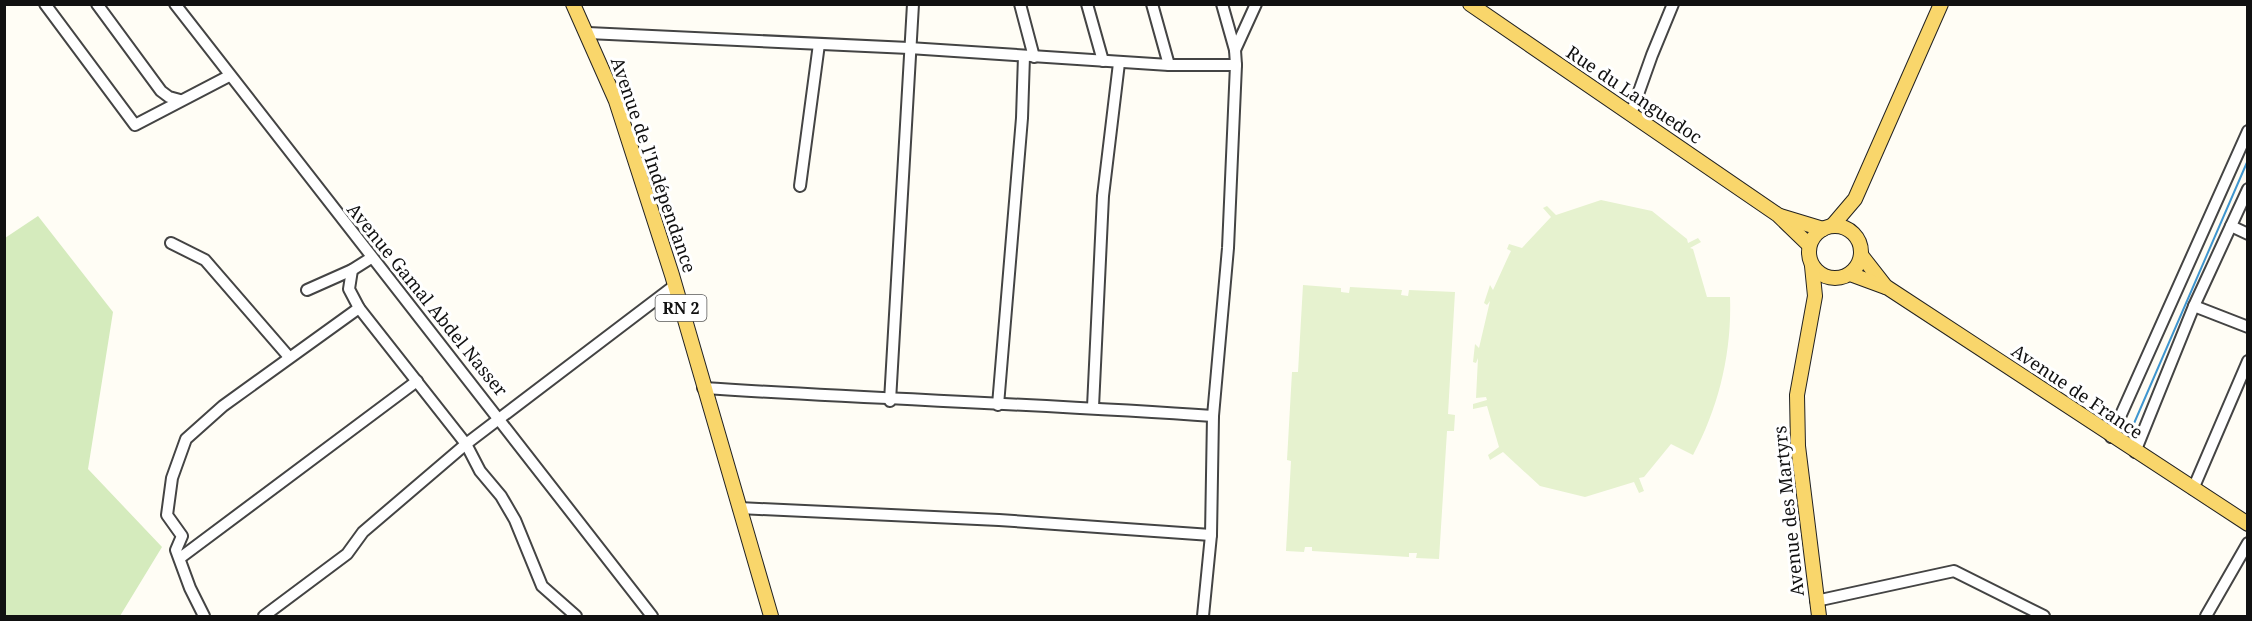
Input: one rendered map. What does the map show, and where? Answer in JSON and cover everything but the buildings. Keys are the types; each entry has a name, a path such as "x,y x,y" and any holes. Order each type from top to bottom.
{"main road":[{"name":"Avenue de l'Indépendance","path":"573,4 588,33 616,101 674,285 771,616"},
{"name":"Rue du Languedoc","path":"1470,4 1778,215 1809,245"},
{"path":"1834,278 1818,273 1812,266 1809,245 1816,234 1828,227 1855,199 1941,4"},
{"path":"1815,296 1834,278 1850,274 1858,266 1861,255 1855,235 1855,199"},
{"name":"Rue du Languedoc","path":"1778,215 1828,227"},
{"path":"1828,227 1845,228 1855,235"},
{"name":"Avenue de France","path":"1861,255 1888,288"},
{"name":"Avenue des Martyrs","path":"1812,266 1815,296 1797,405 1798,446 1819,616"},
{"name":"Avenue de France","path":"1850,274 1888,288 2135,453 2246,518"}],"street":[{"path":"45,4 135,125 229,76"},
{"path":"97,4 161,91 169,97 180,100"},
{"name":"Avenue Gamal Abdel Nasser","path":"175,4 652,616"},
{"path":"890,400 913,4"},
{"path":"998,405 1029,57 1020,4"},
{"path":"1087,4 1103,61"},
{"path":"1152,4 1169,65"},
{"path":"1203,616 1211,535 1213,416 1228,249 1236,65 1235,50 1222,4"},
{"path":"1235,50 1256,4"},
{"path":"1631,114 1673,4"},
{"path":"588,33 909,48 1119,63 1236,65"},
{"path":"800,186 819,44"},
{"path":"1093,407 1103,196 1119,63"},
{"path":"2111,437 2247,131"},
{"path":"2135,453 2194,306 2247,189"},
{"path":"2231,226 2247,234"},
{"path":"171,243 205,260 289,357"},
{"path":"307,290 352,270 371,258"},
{"path":"352,270 349,289 359,308 466,444 480,471 501,496 515,520 542,586 576,616"},
{"path":"264,616 347,555 363,532 466,444 674,285"},
{"path":"2194,306 2247,327"},
{"path":"204,616 190,588 176,550 182,536 167,515 172,478 186,439 203,422 359,308"},
{"path":"2193,489 2247,361"},
{"path":"180,558 417,381"},
{"path":"703,388 890,400 1093,407 1213,416"},
{"path":"739,508 999,520 1211,535"},
{"path":"2206,616 2247,543"},
{"path":"1816,601 1954,571 2044,616"}],"green space":[{"path":"1601,200 1652,211 1687,239 1688,243 1698,238 1701,242 1690,248 1693,249 1707,297 1730,297 1729,338 1717,398 1693,455 1671,444 1644,477 1639,478 1644,491 1639,493 1634,482 1585,497 1540,486 1503,452 1490,460 1488,455 1499,447 1487,406 1473,409 1473,404 1487,400 1486,397 1476,398 1478,358 1476,363 1473,362 1475,344 1479,348 1490,301 1487,305 1484,303 1490,285 1493,290 1511,251 1507,249 1509,244 1522,248 1551,217 1543,208 1547,206 1556,215"},
{"path":"38,216 113,312 88,469 162,547 120,616 5,616 5,238"},
{"path":"1303,285 1341,288 1341,292 1349,293 1350,287 1402,290 1401,295 1408,296 1409,290 1455,292 1448,414 1455,415 1454,431 1447,431 1439,559 1416,558 1417,553 1409,553 1409,557 1312,551 1312,547 1305,547 1304,552 1286,551 1291,461 1287,460 1292,372 1298,372"}],"waterway":[{"path":"2132,428 2248,160"}]}
